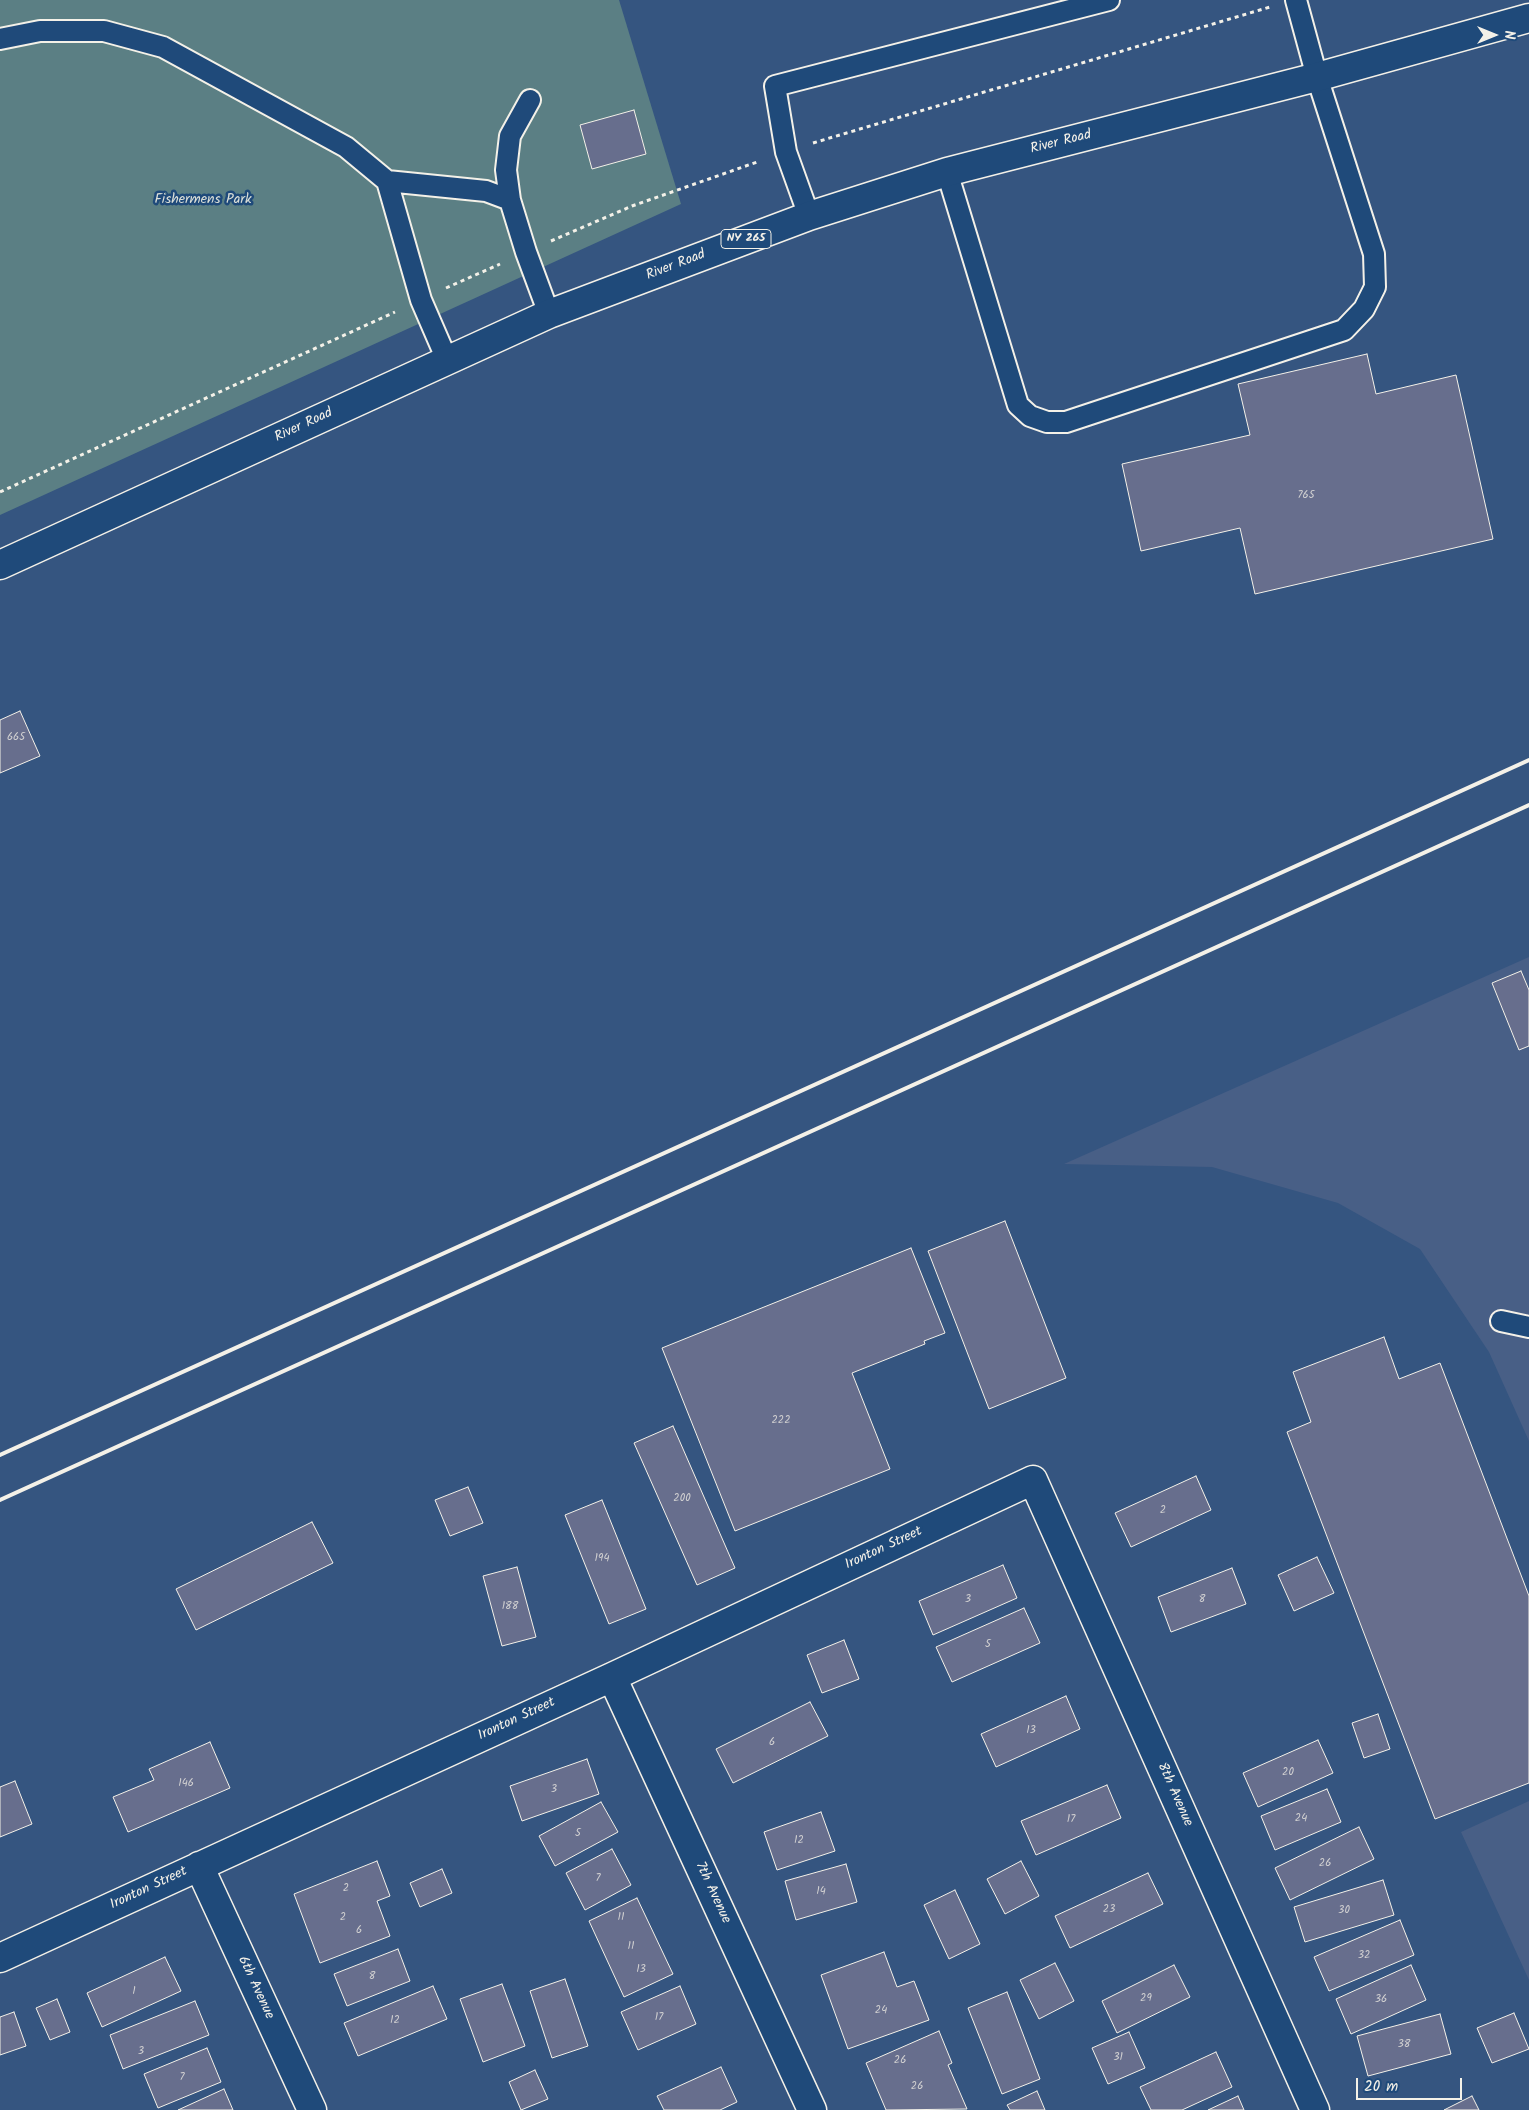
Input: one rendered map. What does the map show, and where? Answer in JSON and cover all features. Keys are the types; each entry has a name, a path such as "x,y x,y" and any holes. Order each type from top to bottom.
{"street":[{"name":"River Road","path":"0,565 549,314 809,216 947,172 1317,77 1529,18"},
{"name":"Ironton Street","path":"0,1958 612,1677 1033,1480"},
{"name":"8th Avenue","path":"1033,1480 1315,2110"},
{"name":"7th Avenue","path":"612,1677 812,2110"},
{"name":"6th Avenue","path":"199,1866 312,2110"}],"lane":[{"path":"809,216 786,152 775,86 1109,0"},
{"path":"947,172 1018,405 1030,416 1047,422 1066,422 1344,330 1364,309 1375,287 1374,254 1317,77 1296,0"},
{"path":"0,39 40,32 104,31 163,47 346,147 388,180 486,191 510,200"},
{"path":"530,100 510,136 506,170 510,200 526,252 549,314"},
{"path":"388,180 421,300 447,360"},
{"path":"1501,1321 1529,1327"}],"path":[{"path":"812,143 1245,14"},
{"path":"546,243 632,206 753,163"},
{"path":"437,292 509,260"},
{"path":"0,492 404,308"}],"shaded area":[{"path":"1529,957 1529,1441 1489,1352 1420,1249 1338,1203 1212,1167 1064,1164"},
{"path":"1529,1801 1529,1980 1461,1832"}],"green space":[{"name":"Fishermens Park","path":"0,0 619,0 681,204 0,515"}],"building":[{"path":"634,110 646,154 592,169 580,125"},
{"path":"1367,354 1376,394 1456,375 1493,539 1255,594 1240,528 1141,551 1122,464 1250,435 1238,384"},
{"path":"20,711 40,756 0,773 0,720"},
{"path":"1521,971 1529,990 1529,1046 1519,1050 1492,983"},
{"path":"1005,1221 1066,1378 989,1409 928,1251"},
{"path":"911,1248 945,1333 924,1341 925,1344 852,1373 890,1469 735,1531 662,1348"},
{"path":"1384,1337 1399,1379 1440,1363 1529,1596 1529,1783 1435,1819 1287,1432 1311,1422 1293,1372"},
{"path":"673,1426 735,1568 697,1585 634,1443"},
{"path":"1196,1476 1211,1510 1131,1547 1115,1513"},
{"path":"468,1487 483,1523 450,1536 435,1500"},
{"path":"602,1500 646,1609 609,1624 565,1515"},
{"path":"312,1522 333,1563 196,1630 176,1589"},
{"path":"1317,1557 1334,1593 1294,1611 1278,1575"},
{"path":"1003,1565 1017,1598 933,1635 919,1601"},
{"path":"517,1567 536,1637 502,1646 483,1576"},
{"path":"1232,1568 1246,1604 1171,1632 1158,1597"},
{"path":"1024,1608 1040,1643 952,1682 936,1647"},
{"path":"844,1640 859,1679 822,1693 807,1655"},
{"path":"1066,1696 1080,1729 996,1767 981,1734"},
{"path":"810,1702 828,1736 733,1783 716,1749"},
{"path":"1378,1714 1390,1749 1364,1758 1352,1723"},
{"path":"1318,1740 1333,1773 1258,1807 1243,1773"},
{"path":"210,1742 230,1788 128,1832 113,1797 154,1780 149,1769"},
{"path":"587,1759 599,1794 522,1821 510,1786"},
{"path":"15,1781 32,1824 0,1837 0,1787"},
{"path":"1107,1785 1121,1818 1036,1855 1021,1821"},
{"path":"1327,1789 1341,1822 1275,1850 1261,1816"},
{"path":"601,1802 618,1832 555,1866 539,1836"},
{"path":"821,1812 835,1851 777,1870 764,1832"},
{"path":"1359,1827 1374,1859 1290,1900 1275,1868"},
{"path":"612,1849 631,1885 585,1910 566,1873"},
{"path":"377,1861 390,1896 377,1901 390,1936 320,1963 294,1894"},
{"path":"1021,1861 1039,1896 1005,1914 987,1879"},
{"path":"846,1864 857,1902 796,1920 785,1881"},
{"path":"442,1869 452,1893 420,1907 410,1883"},
{"path":"1148,1873 1163,1904 1070,1948 1055,1916"},
{"path":"1383,1880 1394,1915 1305,1942 1294,1907"},
{"path":"955,1890 980,1944 949,1959 924,1905"},
{"path":"637,1898 673,1974 624,1997 589,1921"},
{"path":"1400,1920 1414,1955 1329,1991 1314,1957"},
{"path":"398,1949 410,1981 347,2006 334,1974"},
{"path":"884,1952 897,1987 914,1981 929,2020 848,2049 821,1975"},
{"path":"165,1957 181,1991 102,2027 87,1993"},
{"path":"1055,1963 1074,2001 1039,2019 1020,1980"},
{"path":"1174,1965 1190,1997 1117,2033 1102,2001"},
{"path":"1411,1965 1426,2000 1351,2034 1336,1999"},
{"path":"565,1979 588,2046 552,2058 530,1991"},
{"path":"502,1984 525,2046 483,2062 460,1999"},
{"path":"433,1986 447,2019 358,2056 344,2023"},
{"path":"680,1986 696,2024 638,2050 621,2012"},
{"path":"1007,1992 1040,2079 1002,2094 968,2008"},
{"path":"57,1999 70,2032 50,2040 36,2008"},
{"path":"195,2001 209,2035 123,2069 110,2035"},
{"path":"14,2012 26,2046 0,2055 0,2017"},
{"path":"1514,2013 1529,2049 1492,2063 1477,2028"},
{"path":"1440,2014 1451,2054 1368,2076 1357,2036"},
{"path":"939,2031 952,2063 948,2065 967,2109 886,2110 866,2063"},
{"path":"1129,2032 1145,2068 1108,2084 1092,2048"},
{"path":"207,2048 221,2082 158,2108 144,2074"},
{"path":"1216,2052 1232,2087 1182,2110 1151,2110 1140,2087"},
{"path":"721,2067 737,2102 720,2110 664,2110 657,2096"},
{"path":"535,2070 548,2099 521,2110 509,2082"},
{"path":"224,2089 233,2110 178,2110"},
{"path":"1037,2091 1045,2110 1010,2110 1007,2105"},
{"path":"1238,2096 1244,2110 1208,2110"},
{"path":"1472,2096 1479,2110 1444,2110"}],"railway":[{"path":"0,1455 1529,760"},
{"path":"0,1500 1529,805"}]}
